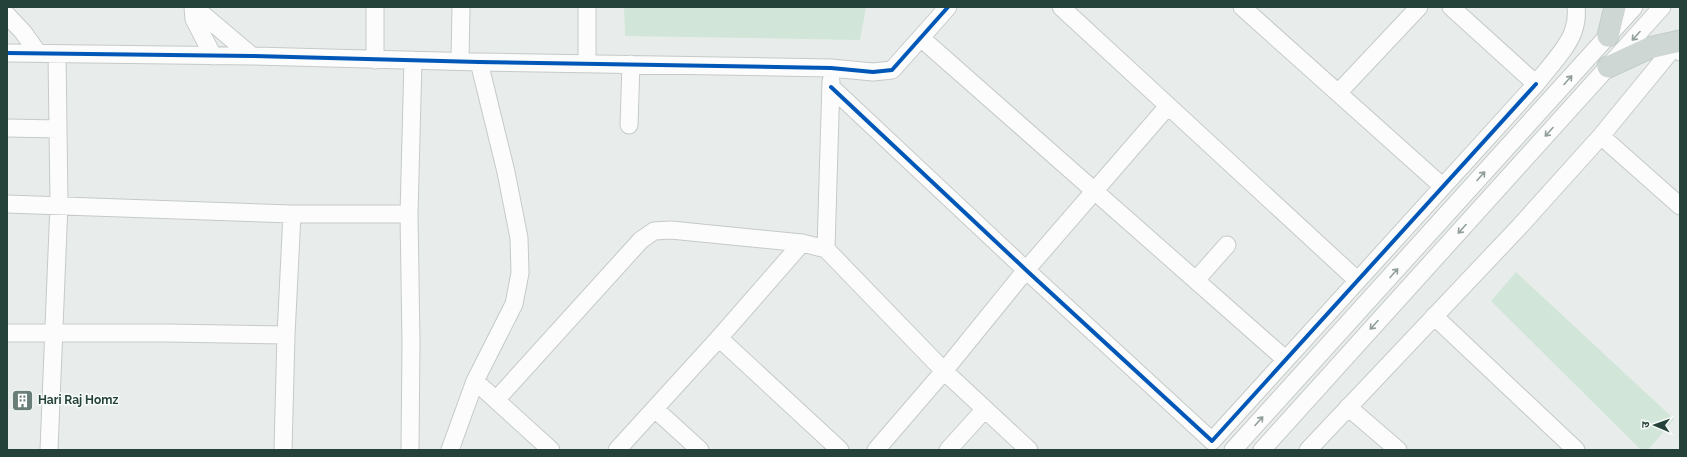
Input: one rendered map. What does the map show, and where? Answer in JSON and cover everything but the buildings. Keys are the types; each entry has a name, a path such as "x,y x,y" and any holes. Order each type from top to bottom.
{"main road":[{"path":"1608,36 1614,7"},
{"path":"1608,67 1650,48 1680,41"}],"street":[{"path":"194,7 194,19 213,56"},
{"path":"194,7 252,56"},
{"path":"375,7 375,60"},
{"path":"460,61 461,7"},
{"path":"587,7 587,64"},
{"path":"7,52 831,68 873,72 892,70 948,7"},
{"path":"1061,7 1357,280"},
{"path":"1242,7 1442,186"},
{"path":"1338,93 1419,7"},
{"path":"1451,7 1536,84"},
{"path":"831,87 1026,270 1212,441 1536,84 1573,33 1577,17 1576,7"},
{"path":"1233,450 1634,7"},
{"path":"1262,450 1662,7"},
{"path":"7,15 23,32 38,53"},
{"path":"921,38 1286,360"},
{"path":"1308,450 1520,226 1601,136 1674,47 1680,52"},
{"path":"49,450 58,204 57,54"},
{"path":"410,450 411,342 409,214 413,60"},
{"path":"450,450 475,381 514,304 520,273 519,238 508,180 479,62"},
{"path":"629,125 631,64"},
{"path":"826,249 831,68"},
{"path":"876,450 944,371 1026,270 1168,106"},
{"path":"7,128 58,129"},
{"path":"1601,136 1680,206"},
{"path":"7,204 58,204 292,214 409,214"},
{"path":"283,450 286,335 292,214"},
{"path":"496,400 641,240 654,231 671,230 802,243 826,249 944,371 1030,450"},
{"path":"617,450 719,338 802,243"},
{"path":"1196,280 1227,244"},
{"path":"1434,316 1576,450"},
{"path":"7,333 286,335"},
{"path":"719,338 840,450"},
{"path":"475,381 551,450"},
{"path":"1348,407 1398,450"},
{"path":"655,409 700,450"},
{"path":"948,450 985,409"}],"green space":[{"path":"624,7 866,7 860,40 625,36"},
{"path":"1516,272 1674,419 1648,450 1641,450 1491,301"}],"cycle path":[{"path":"7,53 252,56 479,62 831,68 873,72 892,70 948,7"},
{"path":"831,87 1026,270 1212,441 1536,84"}],"place":[{"name":"Hari Raj Homz","path":"23,400"}]}
